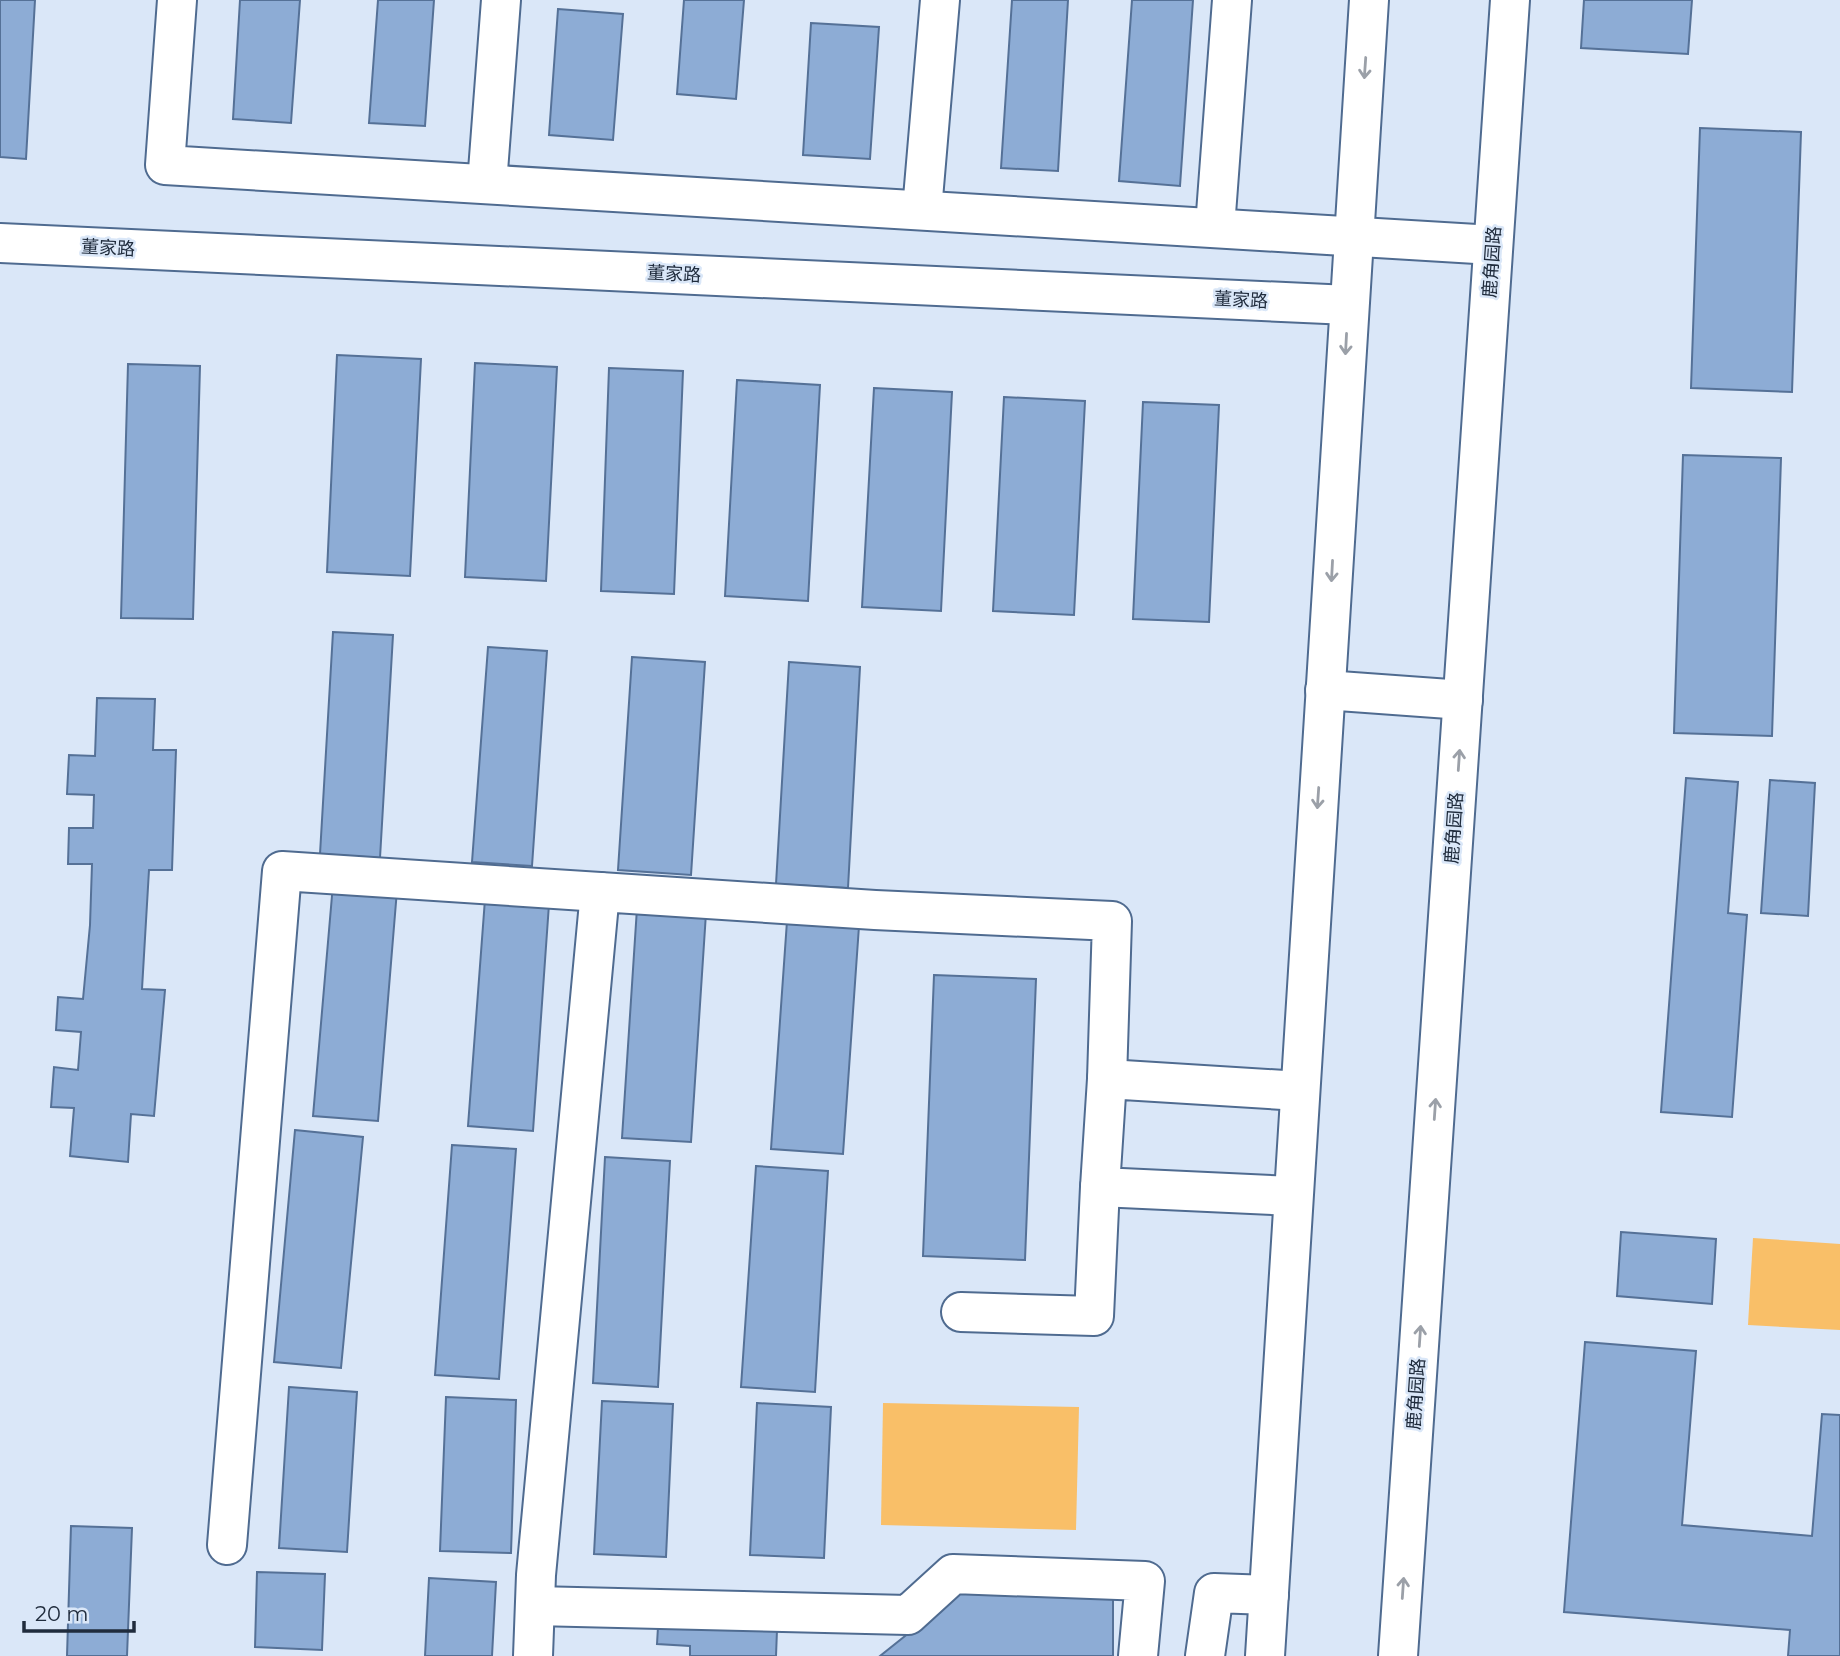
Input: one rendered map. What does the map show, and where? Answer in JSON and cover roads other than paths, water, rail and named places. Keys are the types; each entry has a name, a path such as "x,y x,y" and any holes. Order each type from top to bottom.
{"street":[{"path":"177,0 165,165 1493,245"},
{"path":"487,184 501,0"},
{"path":"922,210 940,0"},
{"path":"1215,227 1232,0"},
{"path":"1265,1656 1369,0"},
{"name":"鹿角园路","path":"1398,1656 1510,0"},
{"name":"董家路","path":"0,243 1349,305"},
{"path":"1325,691 1463,700"},
{"path":"227,1545 282,871 875,910 1112,921 1107,1079 1094,1316 961,1312"},
{"path":"533,1656 535,1606 600,892"},
{"path":"1107,1079 1300,1091"},
{"path":"1100,1187 1293,1196"},
{"path":"535,1606 908,1615 953,1574 1145,1581 1138,1656"},
{"path":"1205,1656 1214,1593 1269,1595"}]}
